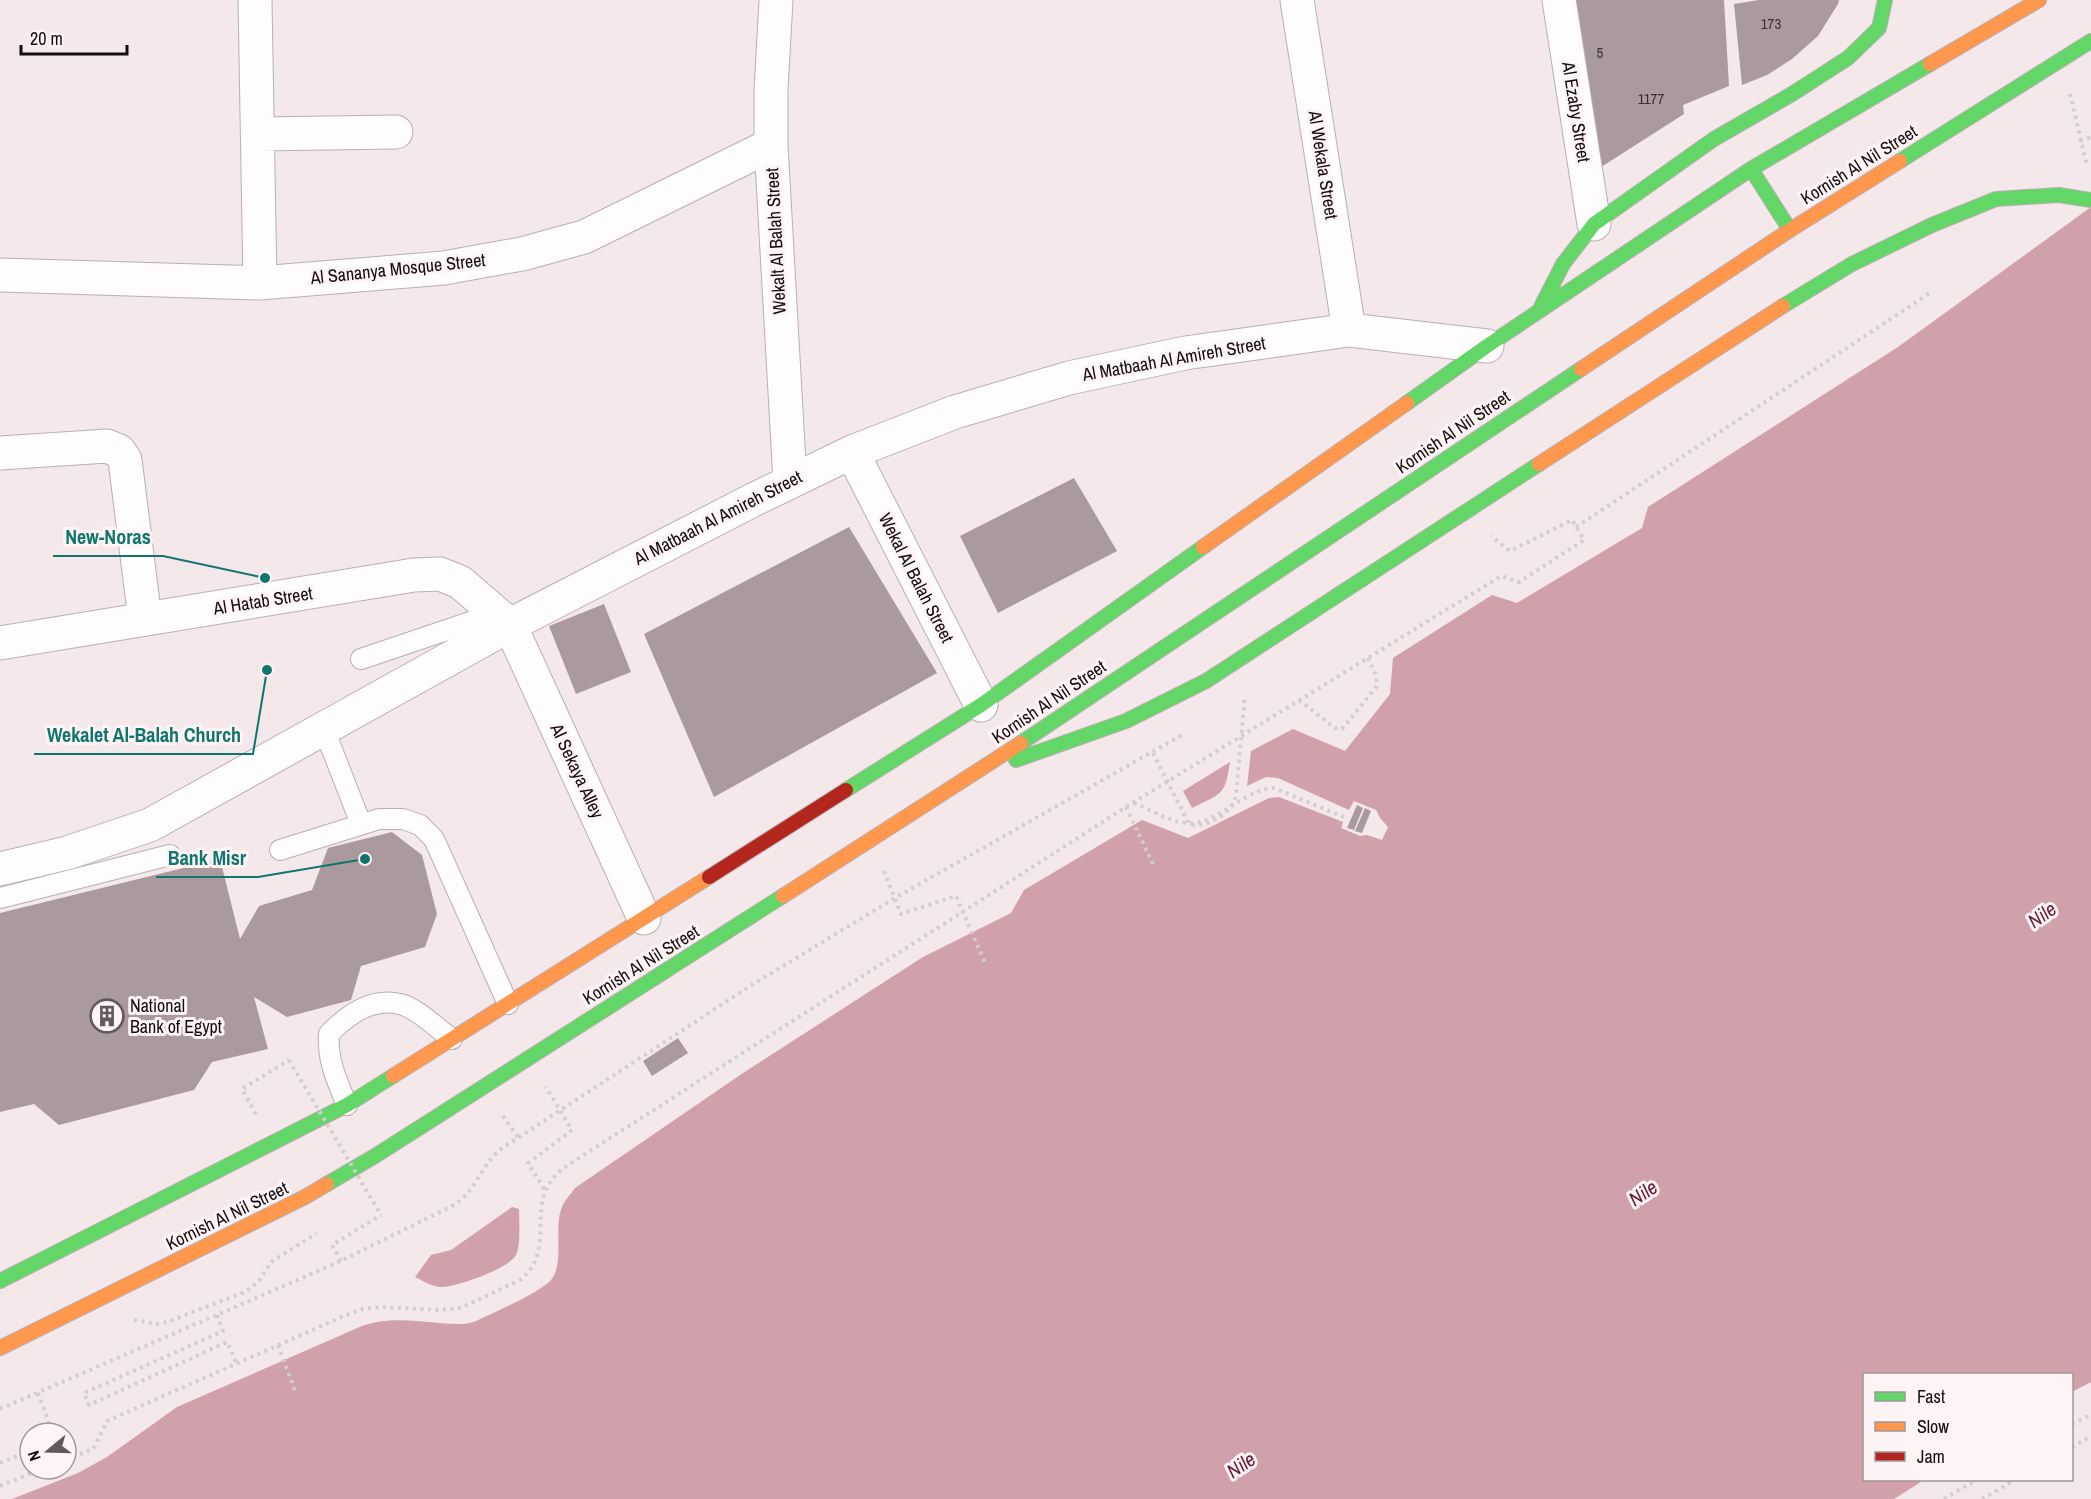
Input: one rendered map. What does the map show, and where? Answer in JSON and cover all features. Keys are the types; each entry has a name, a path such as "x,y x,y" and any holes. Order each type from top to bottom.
{"highway":[{"path":"1540,309 1563,264 1594,224 1714,139 1792,94 1848,58 1879,28 1885,0"},
{"name":"Kornish Al Nil Street","path":"0,1281 347,1105 508,1004 981,705 1540,309 1751,169 2039,0"},
{"name":"Kornish Al Nil Street","path":"0,1348 305,1197 375,1156 969,777 1790,230 2091,41"},
{"path":"1751,169 1790,230"},
{"path":"969,777 1126,721 1206,681 1754,322 1852,264 1932,225 1996,199 2059,195 2091,200"}],"street":[{"path":"255,0 260,283"},
{"name":"Wekalt Al Balah Street","path":"776,0 771,90 771,144 790,481"},
{"name":"Al Wekala Street","path":"1297,0 1349,330"},
{"name":"Al Ezaby Street","path":"1559,0 1594,224"},
{"path":"258,134 396,132"},
{"name":"Al Sananya Mosque Street","path":"0,275 260,283 444,267 522,254 584,237 771,144"},
{"name":"Al Matbaah Al Amireh Street","path":"0,869 67,853 150,825 324,729 503,619 852,452 955,412 1069,378 1185,353 1349,330 1487,346"},
{"path":"0,453 107,446 119,451 125,460 145,619"},
{"name":"Wekal Al Balah Street","path":"852,452 981,705"},
{"name":"Al Hatab Street","path":"0,643 414,575 440,574 460,582 503,619"},
{"name":"Al Sekaya Alley","path":"503,619 644,918"}],"lane":[{"path":"361,659 503,619"},
{"path":"324,729 361,824"},
{"path":"280,850 379,819 403,819 420,825 434,839 508,1004"},
{"path":"0,898 170,855"},
{"path":"347,1105 332,1068 328,1051 329,1034 345,1018 369,1005 400,1004 411,1009 452,1039"}],"path":[{"path":"2061,58 2085,162"},
{"path":"2080,141 2091,137"},
{"path":"1576,527 1930,293"},
{"path":"78,1455 93,1449 107,1421 363,1309 381,1306 438,1310 461,1308 520,1280 528,1274 538,1257 541,1199 544,1190 549,1180 565,1167 1126,807 1299,700 1501,576 1519,582 1584,540 1572,520 1510,551 1489,534 1499,528"},
{"path":"1299,700 1335,728 1342,729 1377,686 1376,675 1368,658"},
{"path":"1236,701 1255,689"},
{"path":"1153,753 1189,825 1199,825 1228,812 1235,801 1245,695"},
{"path":"0,1409 341,1261 463,1200 492,1156 750,986 895,898 1190,730"},
{"path":"1134,802 1189,824 1208,818 1264,788 1274,788 1344,817"},
{"path":"1126,807 1153,864"},
{"path":"871,839 901,914 956,896 985,963"},
{"path":"527,1058 572,1130 528,1163 544,1190"},
{"path":"242,1089 289,1060 381,1215 332,1245 341,1261"},
{"path":"217,1315 223,1330 84,1393 89,1405 227,1342 237,1364"},
{"path":"278,1345 296,1393"},
{"path":"38,1393 48,1421"},
{"path":"2073,1424 2091,1415"},
{"path":"2073,1446 2091,1436"},
{"path":"0,1463 18,1456"},
{"path":"0,1486 18,1479"},
{"path":"1944,1499 1973,1481"},
{"path":"1982,1499 2012,1481"}],"water":[{"name":"Nile","path":"2091,207 2091,1382 2073,1391 2073,1373 1863,1373 1863,1481 1922,1481 1894,1499 12,1499 58,1481 78,1481 78,1473 107,1457 177,1407 362,1326 400,1320 451,1324 474,1322 546,1285 555,1273 557,1264 560,1215 563,1205 575,1188 743,1073 923,957 1011,913 1024,890 1142,820 1188,838 1269,798 1279,797 1343,822 1341,828 1360,836 1367,835 1382,840 1388,827 1376,810 1354,801 1349,810 1278,778 1266,777 1247,786 1251,751 1293,729 1345,751 1390,694 1393,658 1492,595 1517,603 1642,528 1648,507 1898,347"},
{"path":"1230,762 1224,788 1216,796 1192,808 1183,791"},
{"path":"512,1207 519,1209 519,1245 516,1255 504,1266 457,1284 440,1287 415,1277 431,1255 451,1250"}],"building":[{"path":"1571,0 1724,0 1729,86 1683,105 1684,114 1595,171"},
{"path":"1759,0 1839,0 1818,36 1792,59 1767,75 1742,85 1734,4"},
{"path":"1074,478 1117,551 998,613 960,536"},
{"path":"849,527 937,673 714,797 644,634"},
{"path":"604,604 631,672 576,694 549,626"},
{"path":"1357,805 1363,808 1354,830 1347,828"},
{"path":"1365,808 1371,811 1362,833 1355,831"},
{"path":"392,832 422,855 437,914 425,947 361,966 351,1000 287,1017 254,997 268,1049 212,1062 194,1090 59,1125 34,1104 0,1112 0,913 220,859 240,939 259,906 312,890 328,848"},
{"path":"678,1038 688,1053 652,1076 643,1061"}],"traffic: fast":[{"path":"1541,307 1563,264 1594,224 1714,139 1792,94 1848,58 1879,28 1885,0"},
{"path":"1900,161 2091,41"},
{"path":"1407,403 1487,346 1751,169 1930,64"},
{"path":"1751,169 1790,230"},
{"path":"1783,306 1852,264 1932,225 1996,199 2059,195 2091,200"},
{"path":"1021,743 1581,369"},
{"path":"1016,760 1126,721 1206,681 1539,464"},
{"path":"846,790 981,705 1203,547"},
{"path":"327,1184 375,1156 783,896"},
{"path":"0,1281 347,1105 393,1076"}],"traffic: slow":[{"path":"1930,64 2039,0"},
{"path":"1581,369 1790,230 1900,161"},
{"path":"1539,464 1783,306"},
{"path":"1203,547 1407,403"},
{"path":"783,896 1021,743"},
{"path":"393,1076 709,877"},
{"path":"0,1348 327,1184"}],"traffic: jam":[{"path":"709,877 846,790"}],"place":[{"name":"New-Noras","path":"265,578"},
{"name":"Wekalet Al-Balah Church","path":"267,670"},
{"name":"Bank Misr","path":"365,859"},
{"name":"National Bank of Egypt","path":"107,1016"}]}
